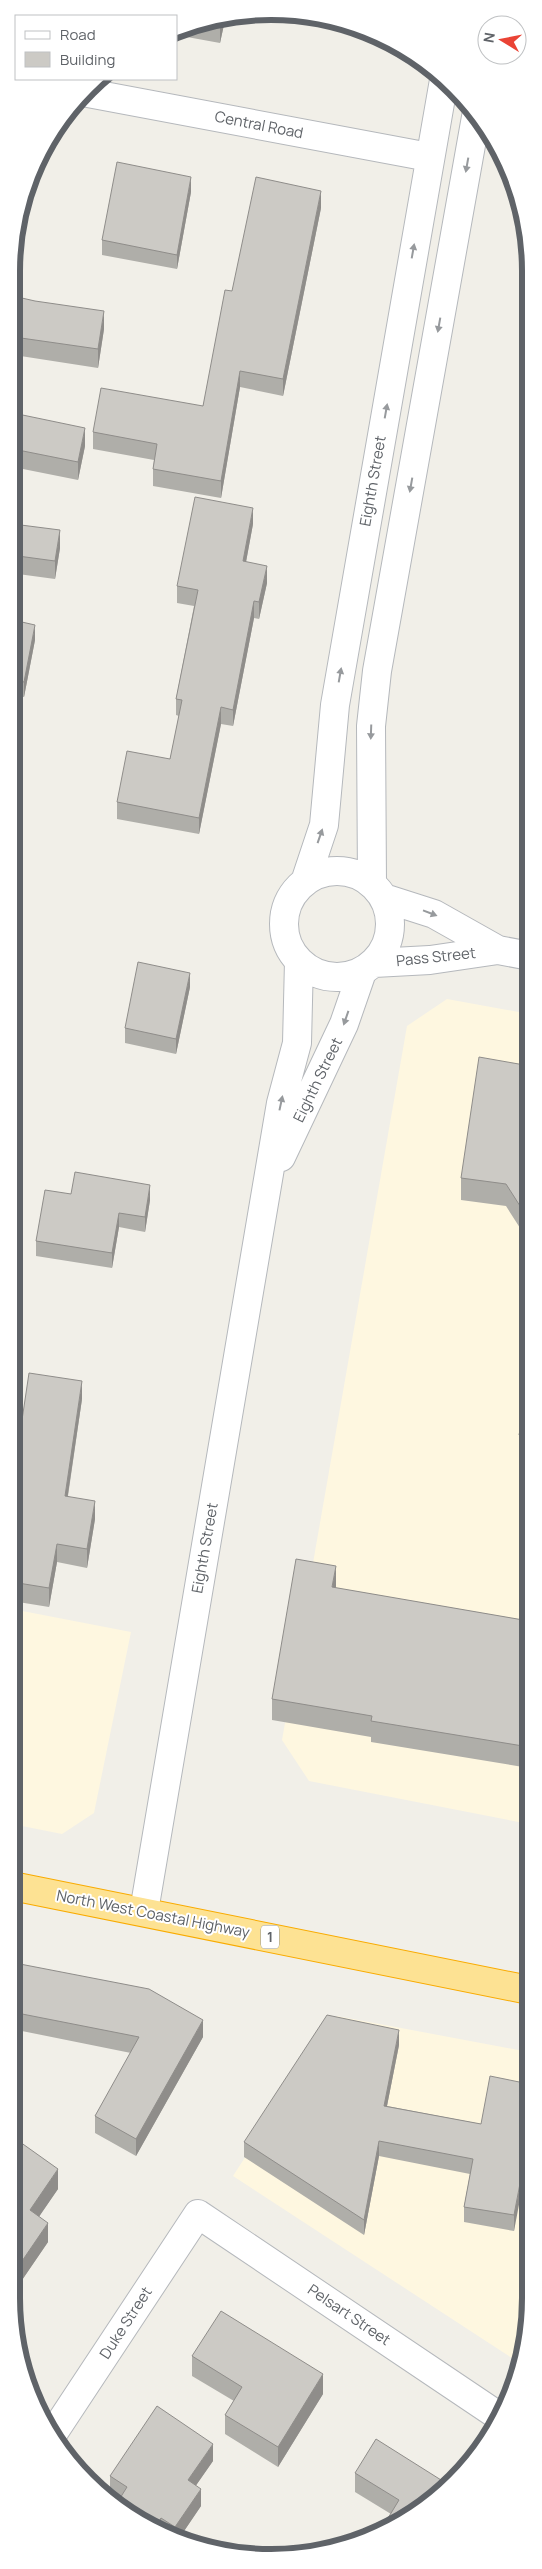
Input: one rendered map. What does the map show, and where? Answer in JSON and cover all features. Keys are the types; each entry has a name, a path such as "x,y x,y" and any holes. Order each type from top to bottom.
{"highway":[{"name":"North West Coastal Highway","path":"20,1888 522,1989"}],"street":[{"name":"Eighth Street","path":"305,882 324,825 335,705 442,88"},
{"name":"Central Road","path":"94,94 429,157"},
{"path":"378,891 356,874 338,871 320,874 305,882 292,895 286,911 284,929 289,946 299,961 313,972 330,977 346,977 368,967 384,950 389,934 389,916 378,891 370,744 377,671 475,125"},
{"name":"Pass Street","path":"378,891 434,914 498,950 522,954"},
{"name":"Pass Street","path":"368,967 498,950"},
{"name":"Eighth Street","path":"144,1911 281,1103 298,1043 299,961"},
{"name":"Eighth Street","path":"267,1186 344,1024 368,967"},
{"name":"Pelsart Street","path":"198,2214 494,2413"},
{"name":"Duke Street","path":"57,2428 198,2214"}],"shaded area":[{"path":"447,999 522,1013 522,1823 309,1781 282,1740 407,1026"},
{"path":"20,1611 131,1632 94,1813 62,1834 20,1826"},
{"path":"337,2016 522,2051 522,2298 520,2331 514,2359 233,2176"}],"building":[{"path":"117,162 191,177 177,255 102,240"},
{"path":"256,177 321,191 283,379 240,371 221,481 153,469 157,444 93,432 101,388 203,406 225,290 232,291"},
{"path":"20,298 104,311 98,349 20,338"},
{"path":"20,414 85,428 78,462 20,450"},
{"path":"195,497 253,508 243,561 267,566 259,602 254,601 233,710 221,707 199,818 117,802 127,751 170,759 182,700 176,699 198,590 177,586"},
{"path":"20,525 60,530 55,561 20,556"},
{"path":"20,622 35,625 24,682 20,681"},
{"path":"138,962 190,973 176,1039 125,1028"},
{"path":"479,1057 522,1065 522,1209 506,1184 461,1178"},
{"path":"75,1172 150,1185 145,1217 119,1213 112,1253 36,1241 45,1190 71,1194"},
{"path":"29,1373 82,1381 65,1496 95,1501 87,1549 57,1544 49,1588 20,1583 20,1433"},
{"path":"522,1420 522,1436 519,1435"},
{"path":"296,1559 336,1566 332,1587 522,1620 522,1746 371,1721 372,1716 272,1699"},
{"path":"20,1964 149,1989 203,2020 136,2139 95,2116 139,2037 20,2014"},
{"path":"327,2015 399,2030 384,2106 481,2124 490,2076 522,2083 522,2173 514,2215 464,2207 473,2159 379,2141 364,2220 244,2142"},
{"path":"20,2142 58,2169 30,2210 48,2223 20,2264"},
{"path":"221,2311 323,2374 278,2447 225,2415 242,2387 192,2356"},
{"path":"157,2406 213,2444 188,2480 201,2489 175,2527 161,2518 158,2522 120,2498 127,2487 110,2476"},
{"path":"376,2439 442,2481 410,2507 387,2520 399,2500 355,2473"}]}
